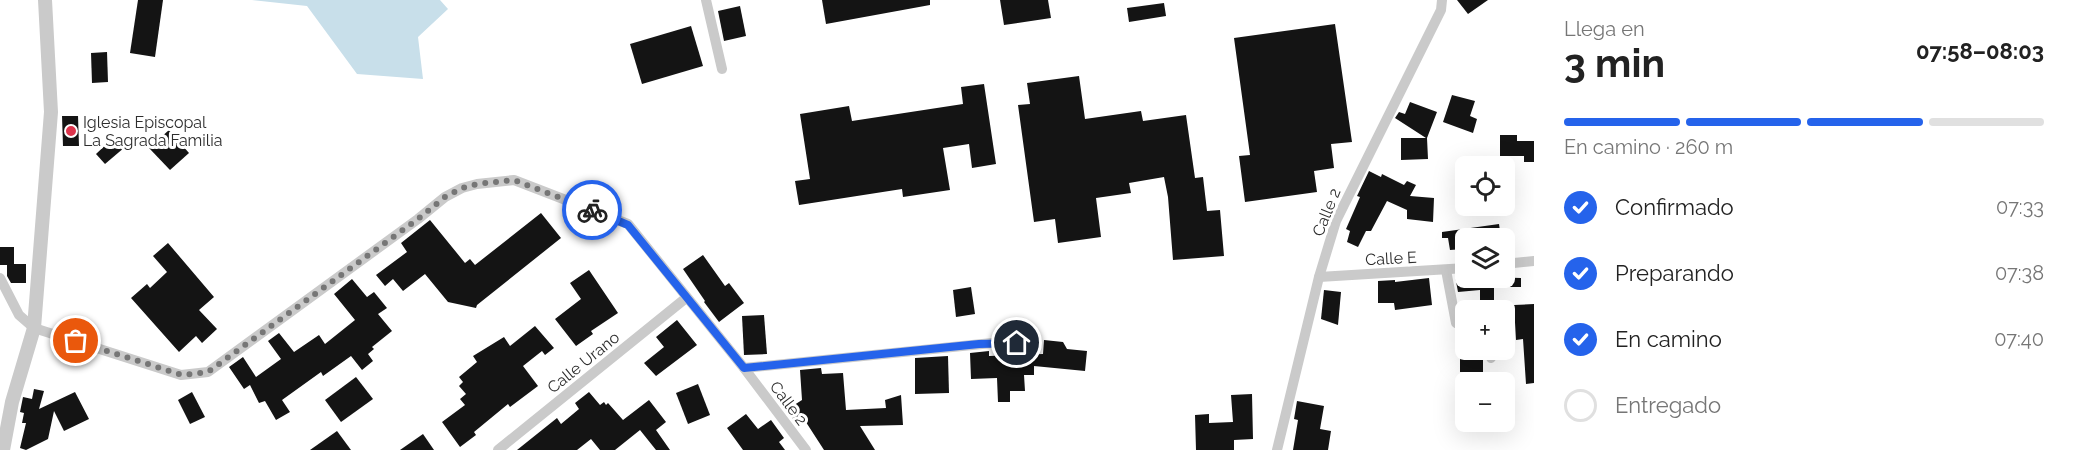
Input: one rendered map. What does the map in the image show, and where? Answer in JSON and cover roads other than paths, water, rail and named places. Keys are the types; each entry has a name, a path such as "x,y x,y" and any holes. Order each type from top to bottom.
{"street":[{"path":"3,450 6,402 34,328 51,112 45,0"},
{"path":"706,0 722,69"},
{"name":"Calle 2","path":"1277,450 1319,277 1336,221 1441,10 1442,0"},
{"name":"Calle 2","path":"34,328 182,375 208,372 445,197 477,184 514,180 628,225 744,368 806,450"},
{"path":"1515,263 1534,261"},
{"name":"Calle E","path":"1319,277 1455,269"},
{"path":"1446,270 1455,318"},
{"path":"0,278 19,315 34,328"},
{"name":"Calle Urano","path":"498,450 686,298"},
{"path":"744,368 966,345 1017,343"}],"water":[{"path":"252,0 440,0 448,9 418,37 423,79 357,74 307,6"}],"place":[{"name":"Iglesia Episcopal La Sagrada Familia","path":"71,131"}]}
